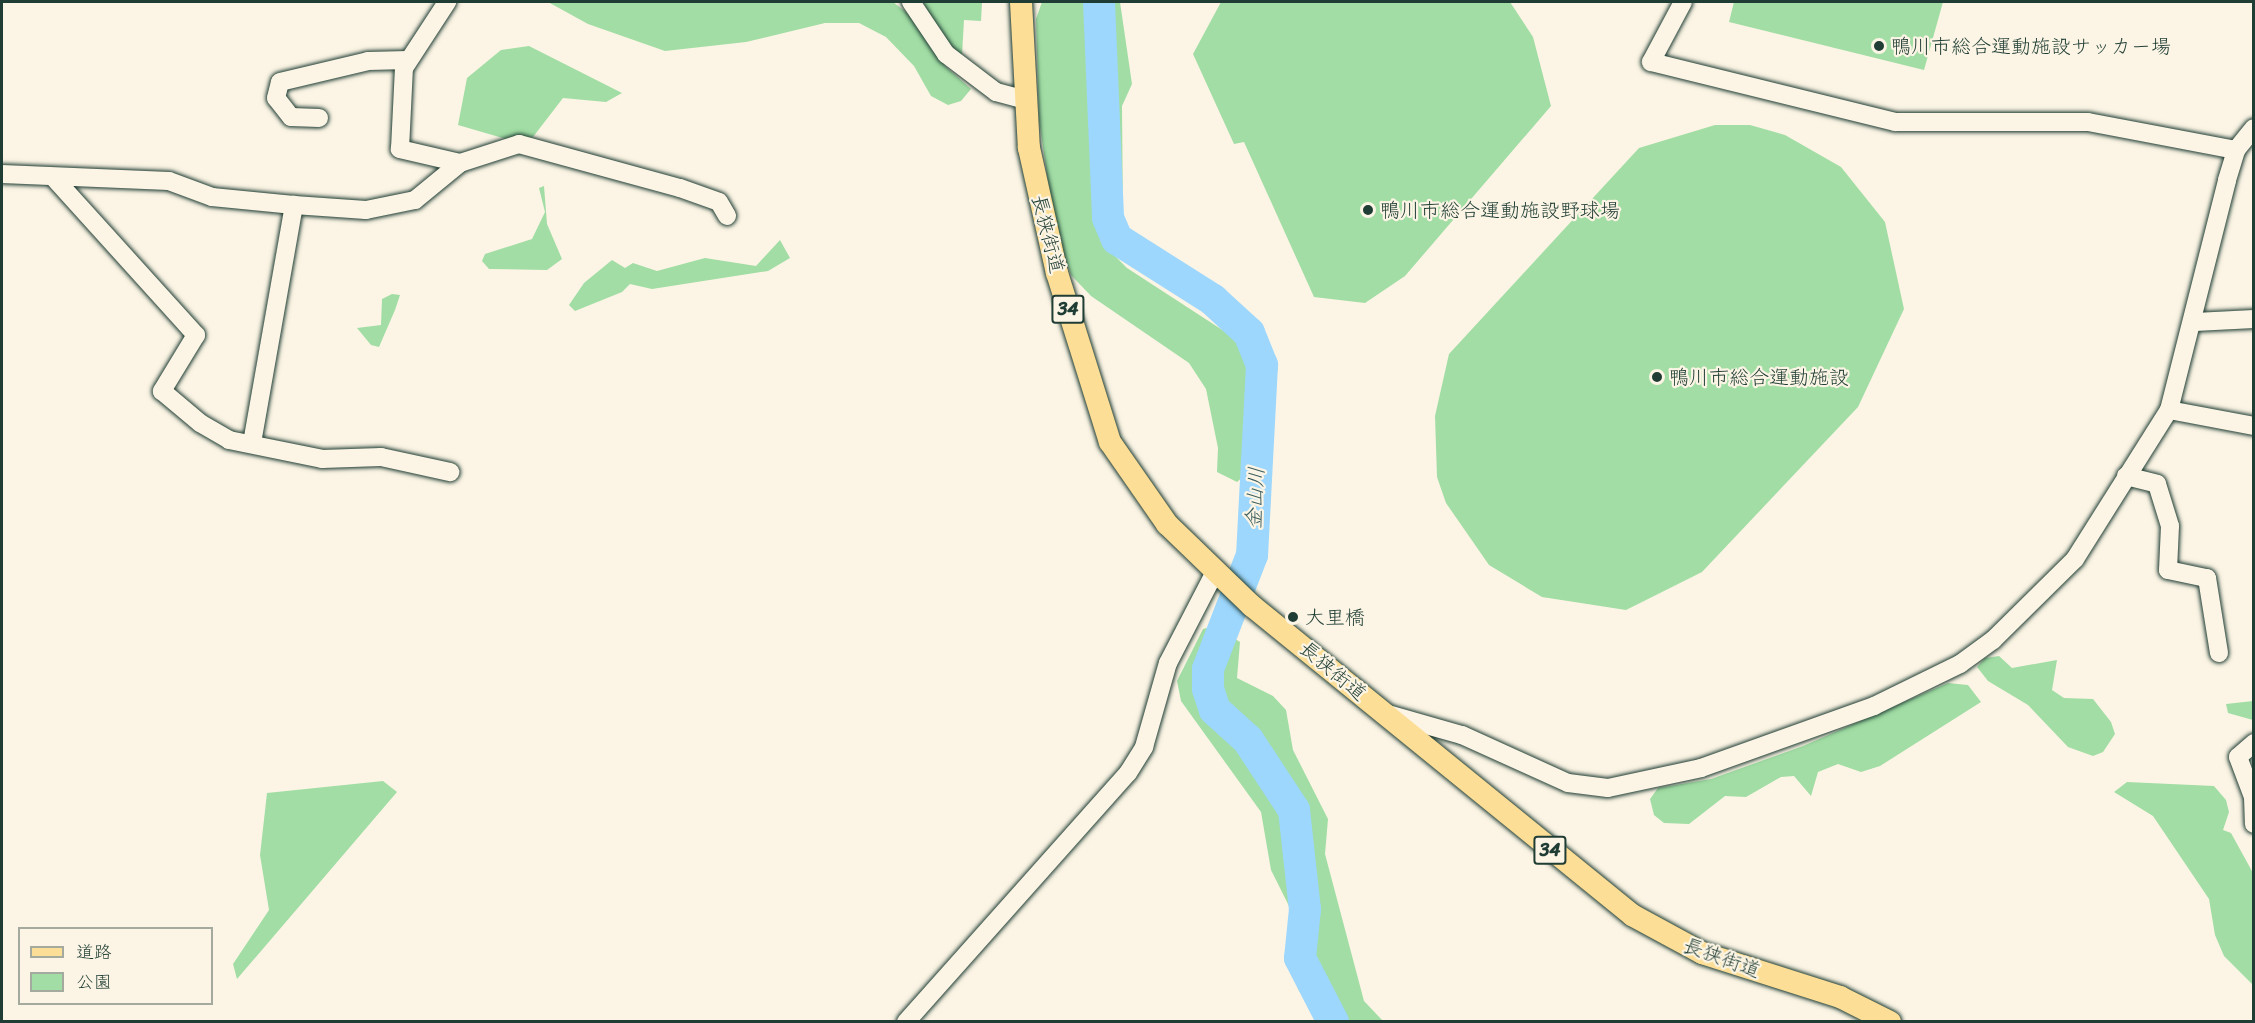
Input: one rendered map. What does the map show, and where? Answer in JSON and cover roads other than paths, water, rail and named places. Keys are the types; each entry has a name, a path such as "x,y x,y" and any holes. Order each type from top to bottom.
{"main road":[{"name":"長狭街道","path":"1021,2 1025,100 1040,207 1110,442 1140,492 1216,574 1252,606 1609,899 1657,931 1716,958 1840,997 1890,1022"}],"street":[{"path":"447,2 408,60 400,149 460,163"},
{"path":"911,2 945,54 996,92 1025,100"},
{"path":"1683,2 1651,62 1895,122 2088,122 2236,150"},
{"path":"320,118 291,117 280,108 276,98 280,82 368,61 408,60"},
{"path":"1384,713 1445,728 1550,777 1587,787 1628,786 1701,768 1874,706 1960,664 1993,640 2075,559 2169,410 2195,322 2236,150 2253,128"},
{"path":"2,174 54,178 169,181 212,197 366,210 415,200 460,163 519,144 680,188 719,202 727,216"},
{"path":"54,178 196,335 162,391 229,440 252,442 341,463 381,457 450,472"},
{"path":"252,442 294,205"},
{"path":"2195,322 2253,319"},
{"path":"2169,410 2253,426"},
{"path":"2126,476 2157,484 2170,525 2168,570 2207,578 2219,653"},
{"path":"906,1022 1128,773 1144,747 1168,663 1216,574"},
{"path":"2253,742 2238,757 2253,797 2253,824"}],"waterway":[{"name":"金山川","path":"1099,2 1108,218 1117,239 1213,300 1249,333 1262,365 1252,555 1208,669 1208,689 1215,710 1248,740 1294,810 1305,909 1300,958 1333,1022"}],"place":[{"name":"鴨川市総合運動施設サッカー場","path":"1879,46"},
{"name":"鴨川市総合運動施設野球場","path":"1368,210"},
{"name":"鴨川市総合運動施設","path":"1657,377"},
{"name":"大里橋","path":"1293,617"}]}
